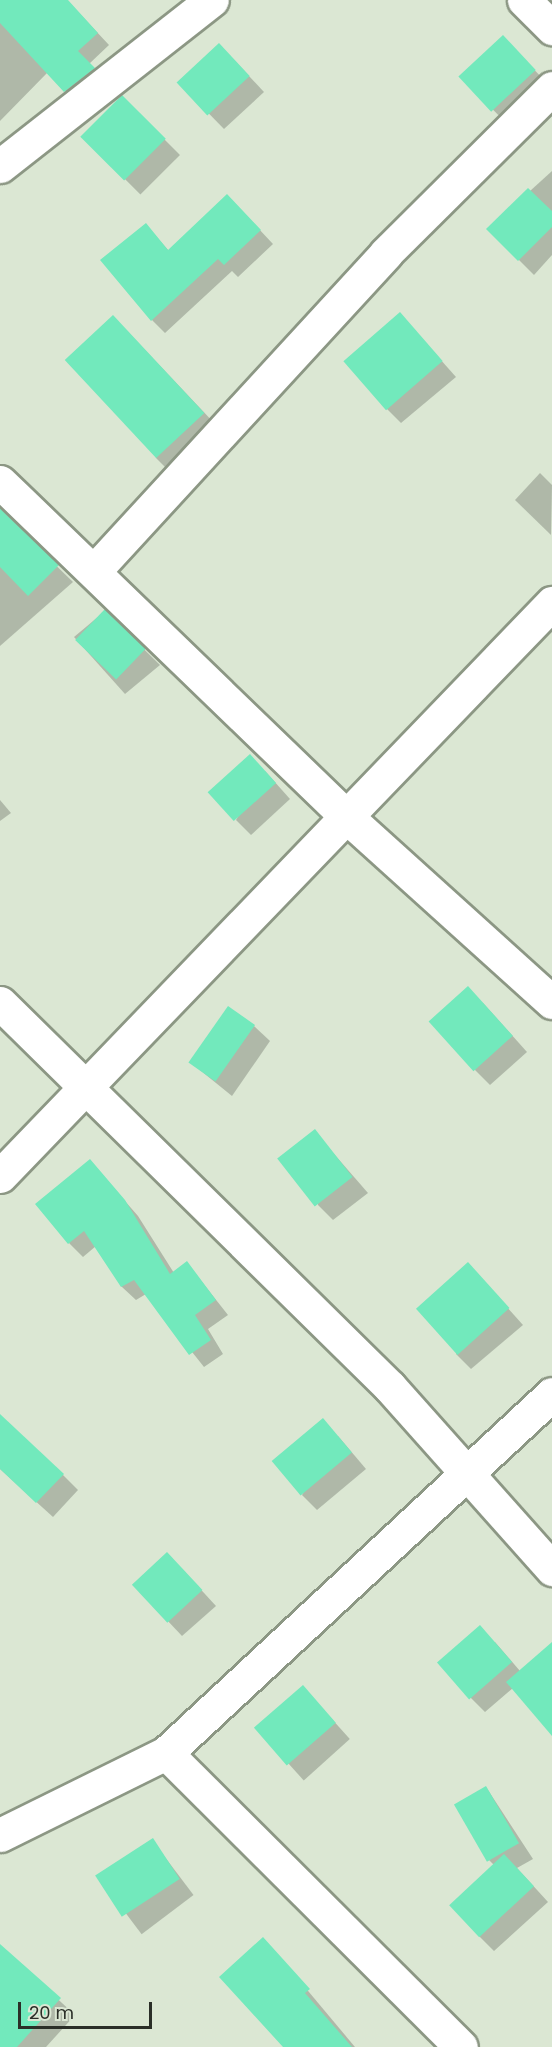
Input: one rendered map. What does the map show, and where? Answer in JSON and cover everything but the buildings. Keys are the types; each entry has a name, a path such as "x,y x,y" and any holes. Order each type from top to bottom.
{"street":[{"path":"0,165 212,0"},
{"path":"524,0 552,28"},
{"path":"95,570 386,253 552,88"},
{"path":"0,482 95,570 347,818 552,1002"},
{"path":"0,1176 552,603"},
{"path":"0,1003 390,1388 552,1569"},
{"path":"0,1835 166,1754 468,1475 552,1394"},
{"path":"166,1754 460,2047"}]}
